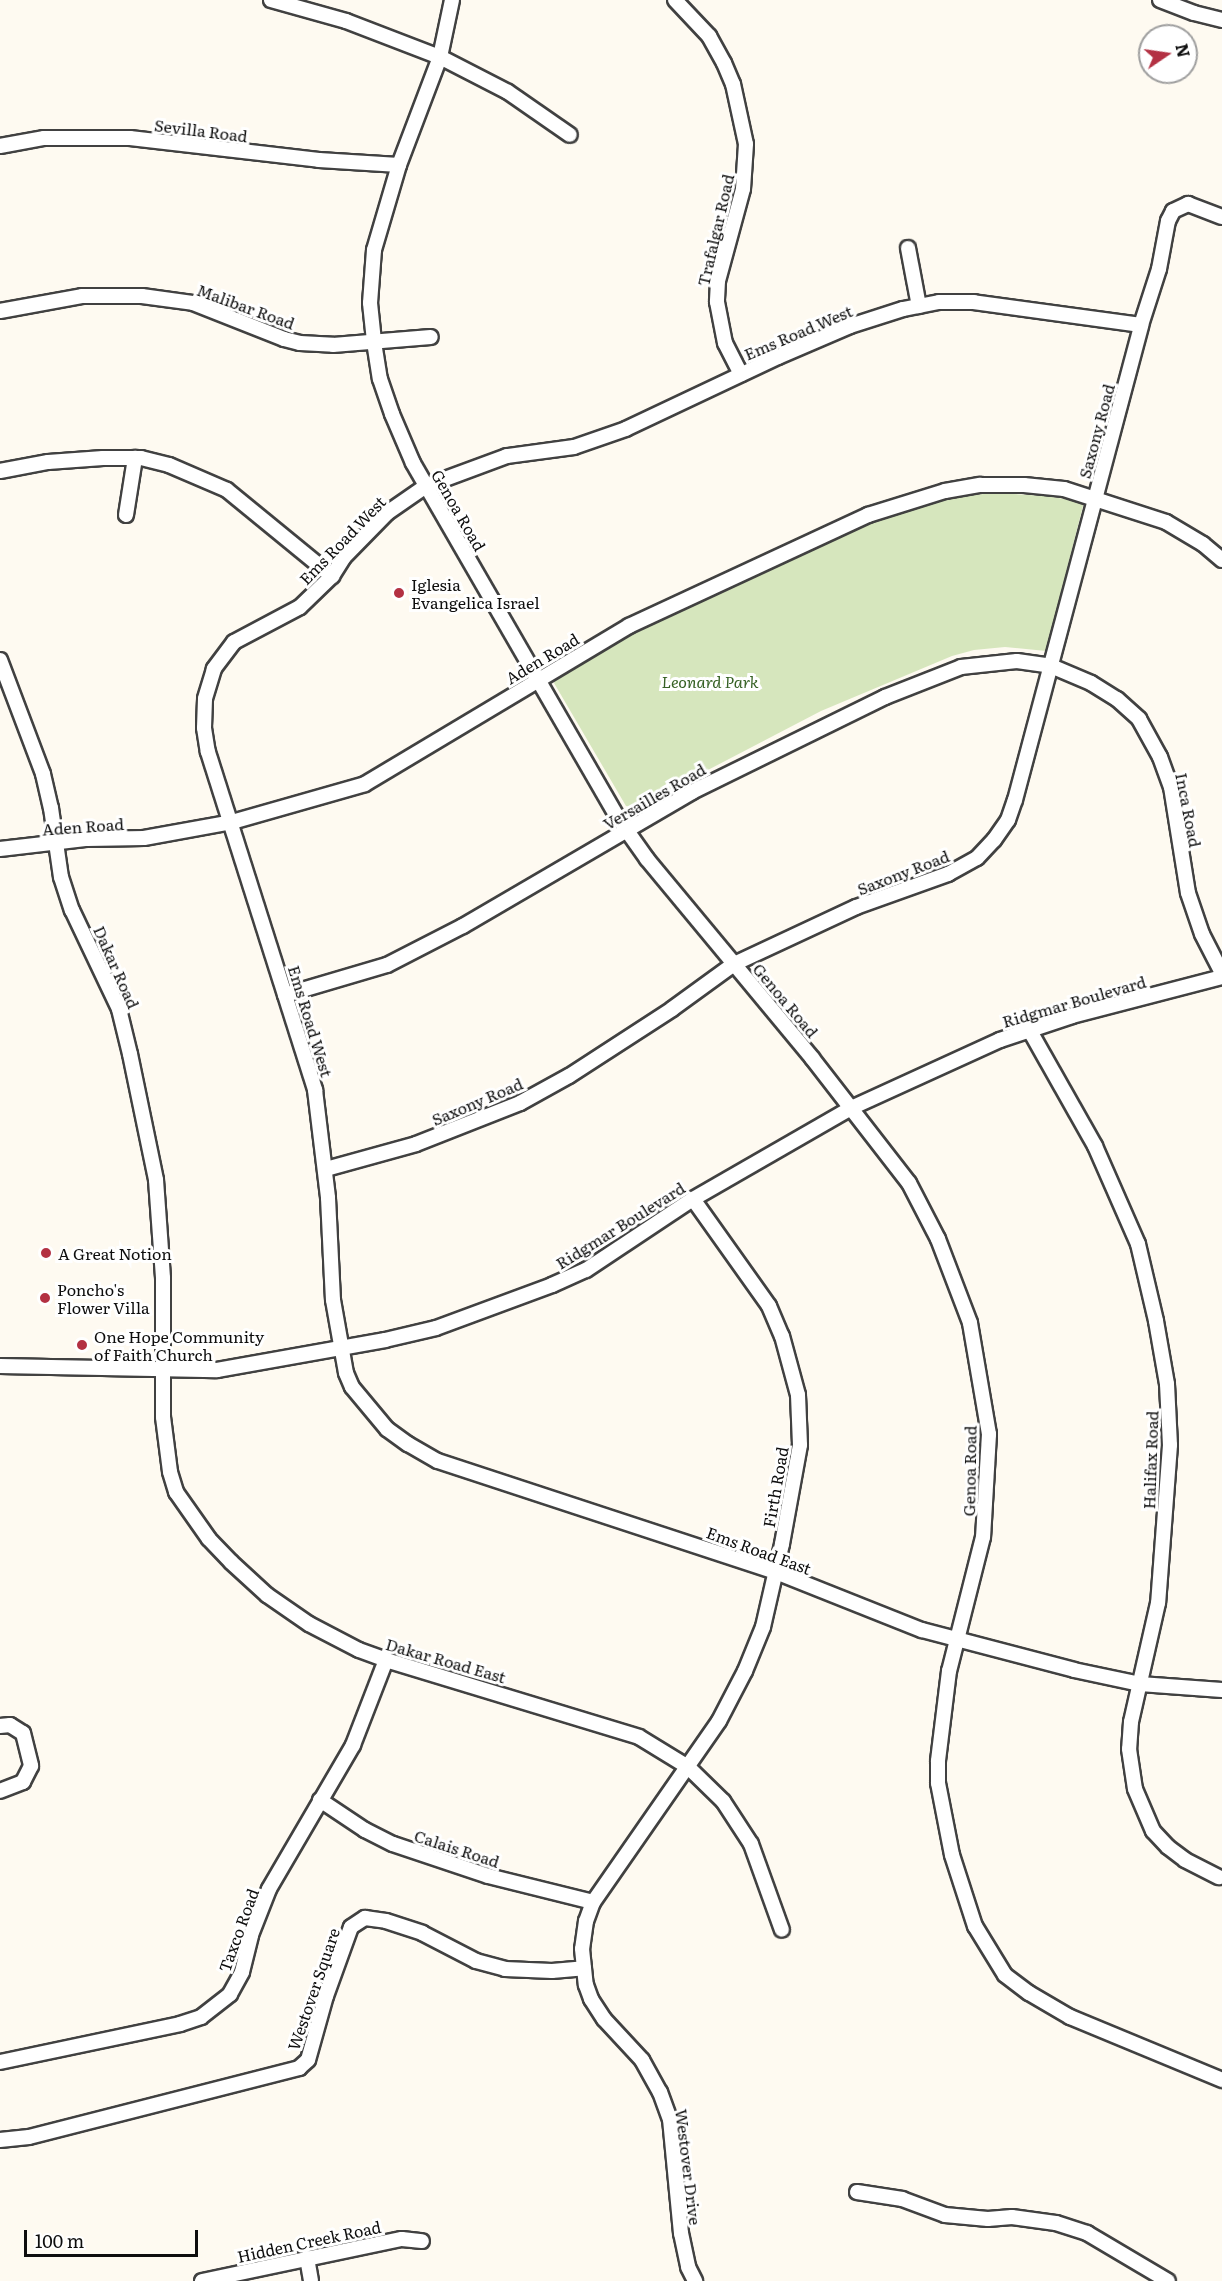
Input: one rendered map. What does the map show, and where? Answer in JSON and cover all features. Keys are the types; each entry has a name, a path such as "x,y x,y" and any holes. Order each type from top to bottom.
{"street":[{"path":"271,0 345,21 440,57 508,92 570,135"},
{"name":"Genoa Road","path":"452,0 440,57 399,165 374,250 370,303 374,342 380,379 392,414 412,463 627,830 647,859 851,1108 909,1183 928,1217 970,1323 989,1434 988,1485 983,1537 949,1671 940,1732 938,1783 952,1855 975,1926 1005,1975 1029,1993 1086,2024 1222,2080"},
{"name":"Trafalgar Road","path":"675,0 709,36 724,63 733,84 746,144 743,189 718,281 717,302 725,344 741,374"},
{"path":"1160,0 1194,13 1222,20"},
{"name":"Sevilla Road","path":"0,146 44,138 130,138 319,160 399,165"},
{"name":"Saxony Road","path":"326,1169 416,1144 520,1103 568,1076 663,1015 734,964 856,907 948,874 977,858 994,840 1008,820 1141,325 1159,269 1168,221 1173,211 1188,204 1222,217"},
{"path":"908,248 919,306"},
{"name":"Malibar Road","path":"0,311 82,296 142,296 193,303 284,339 333,345 431,338"},
{"name":"Ems Road West","path":"341,1349 333,1300 326,1169 315,1090 208,752 204,729 205,699 214,669 234,642 300,607 332,576 344,557 387,513 426,486 507,456 574,447 626,429 741,374 850,326 939,302 974,302 1141,325"},
{"path":"126,515 135,458"},
{"path":"0,471 48,462 135,458 169,465 227,490 332,576"},
{"name":"Aden Road","path":"0,849 87,839 144,838 232,822 365,784 629,626 868,515 945,491 980,485 1024,485 1064,489 1166,522 1220,555"},
{"name":"Dakar Road","path":"0,660 43,774 57,843 61,877 72,910 119,1009 156,1180 163,1278 163,1369"},
{"name":"Versailles Road","path":"285,995 387,965 464,926 692,792 885,697 961,667 1017,661 1051,666"},
{"name":"Inca Road","path":"1051,666 1091,683 1117,699 1139,719 1148,734 1171,787 1188,893 1202,934 1222,973"},
{"name":"Ridgmar Boulevard","path":"0,1366 236,1368 341,1349 436,1328 552,1286 586,1270 693,1199 851,1108 1000,1040 1072,1016 1222,977"},
{"name":"Halifax Road","path":"1030,1030 1095,1146 1138,1244 1156,1321 1167,1384 1170,1445 1158,1603 1140,1684 1129,1749 1135,1789 1142,1810 1153,1831 1168,1847 1185,1860 1219,1877"},
{"name":"Firth Road","path":"593,1902 719,1721 745,1671 763,1627 800,1445 798,1395 782,1336 769,1306 693,1199"},
{"name":"Ems Road East","path":"341,1349 352,1387 372,1414 408,1444 438,1461 776,1572 922,1630 1074,1671 1140,1684 1222,1689"},
{"name":"Dakar Road East","path":"163,1369 163,1416 170,1472 176,1492 208,1539 267,1595 309,1624 359,1650 629,1733 688,1767 723,1801 751,1845 782,1930"},
{"name":"Taxco Road","path":"0,2062 180,2024 215,2008 230,1994 242,1972 251,1935 269,1889 352,1744 386,1660"},
{"path":"0,1726 10,1725 24,1733 31,1766 23,1782 0,1791"},
{"name":"Calais Road","path":"320,1800 365,1830 393,1844 489,1876 593,1902"},
{"name":"Westover Drive","path":"593,1902 586,1922 582,1949 591,1999 604,2019 642,2060 660,2092 670,2120 681,2233 688,2267 695,2281"},
{"name":"Westover Square","path":"0,2140 29,2137 299,2068 308,2060 326,1996 351,1927 365,1918 386,1921 422,1933 476,1961 505,1969 552,1971 584,1968"},
{"path":"857,2192 902,2199 945,2215 988,2219 1012,2217 1056,2223 1088,2233 1168,2281"},
{"name":"Hidden Creek Road","path":"202,2281 402,2239 422,2241"},
{"path":"307,2258 311,2281"}],"green space":[{"name":"Leonard Park","path":"995,493 1046,496 1084,502 1046,651 1005,647 974,650 952,656 821,711 635,808 626,806 554,683 557,674 695,600 869,521 950,497"}],"place":[{"name":"Iglesia Evangelica Israel","path":"399,593"},
{"name":"A Great Notion","path":"46,1253"},
{"name":"Poncho's Flower Villa","path":"45,1298"},
{"name":"One Hope Community of Faith Church","path":"82,1345"}]}
